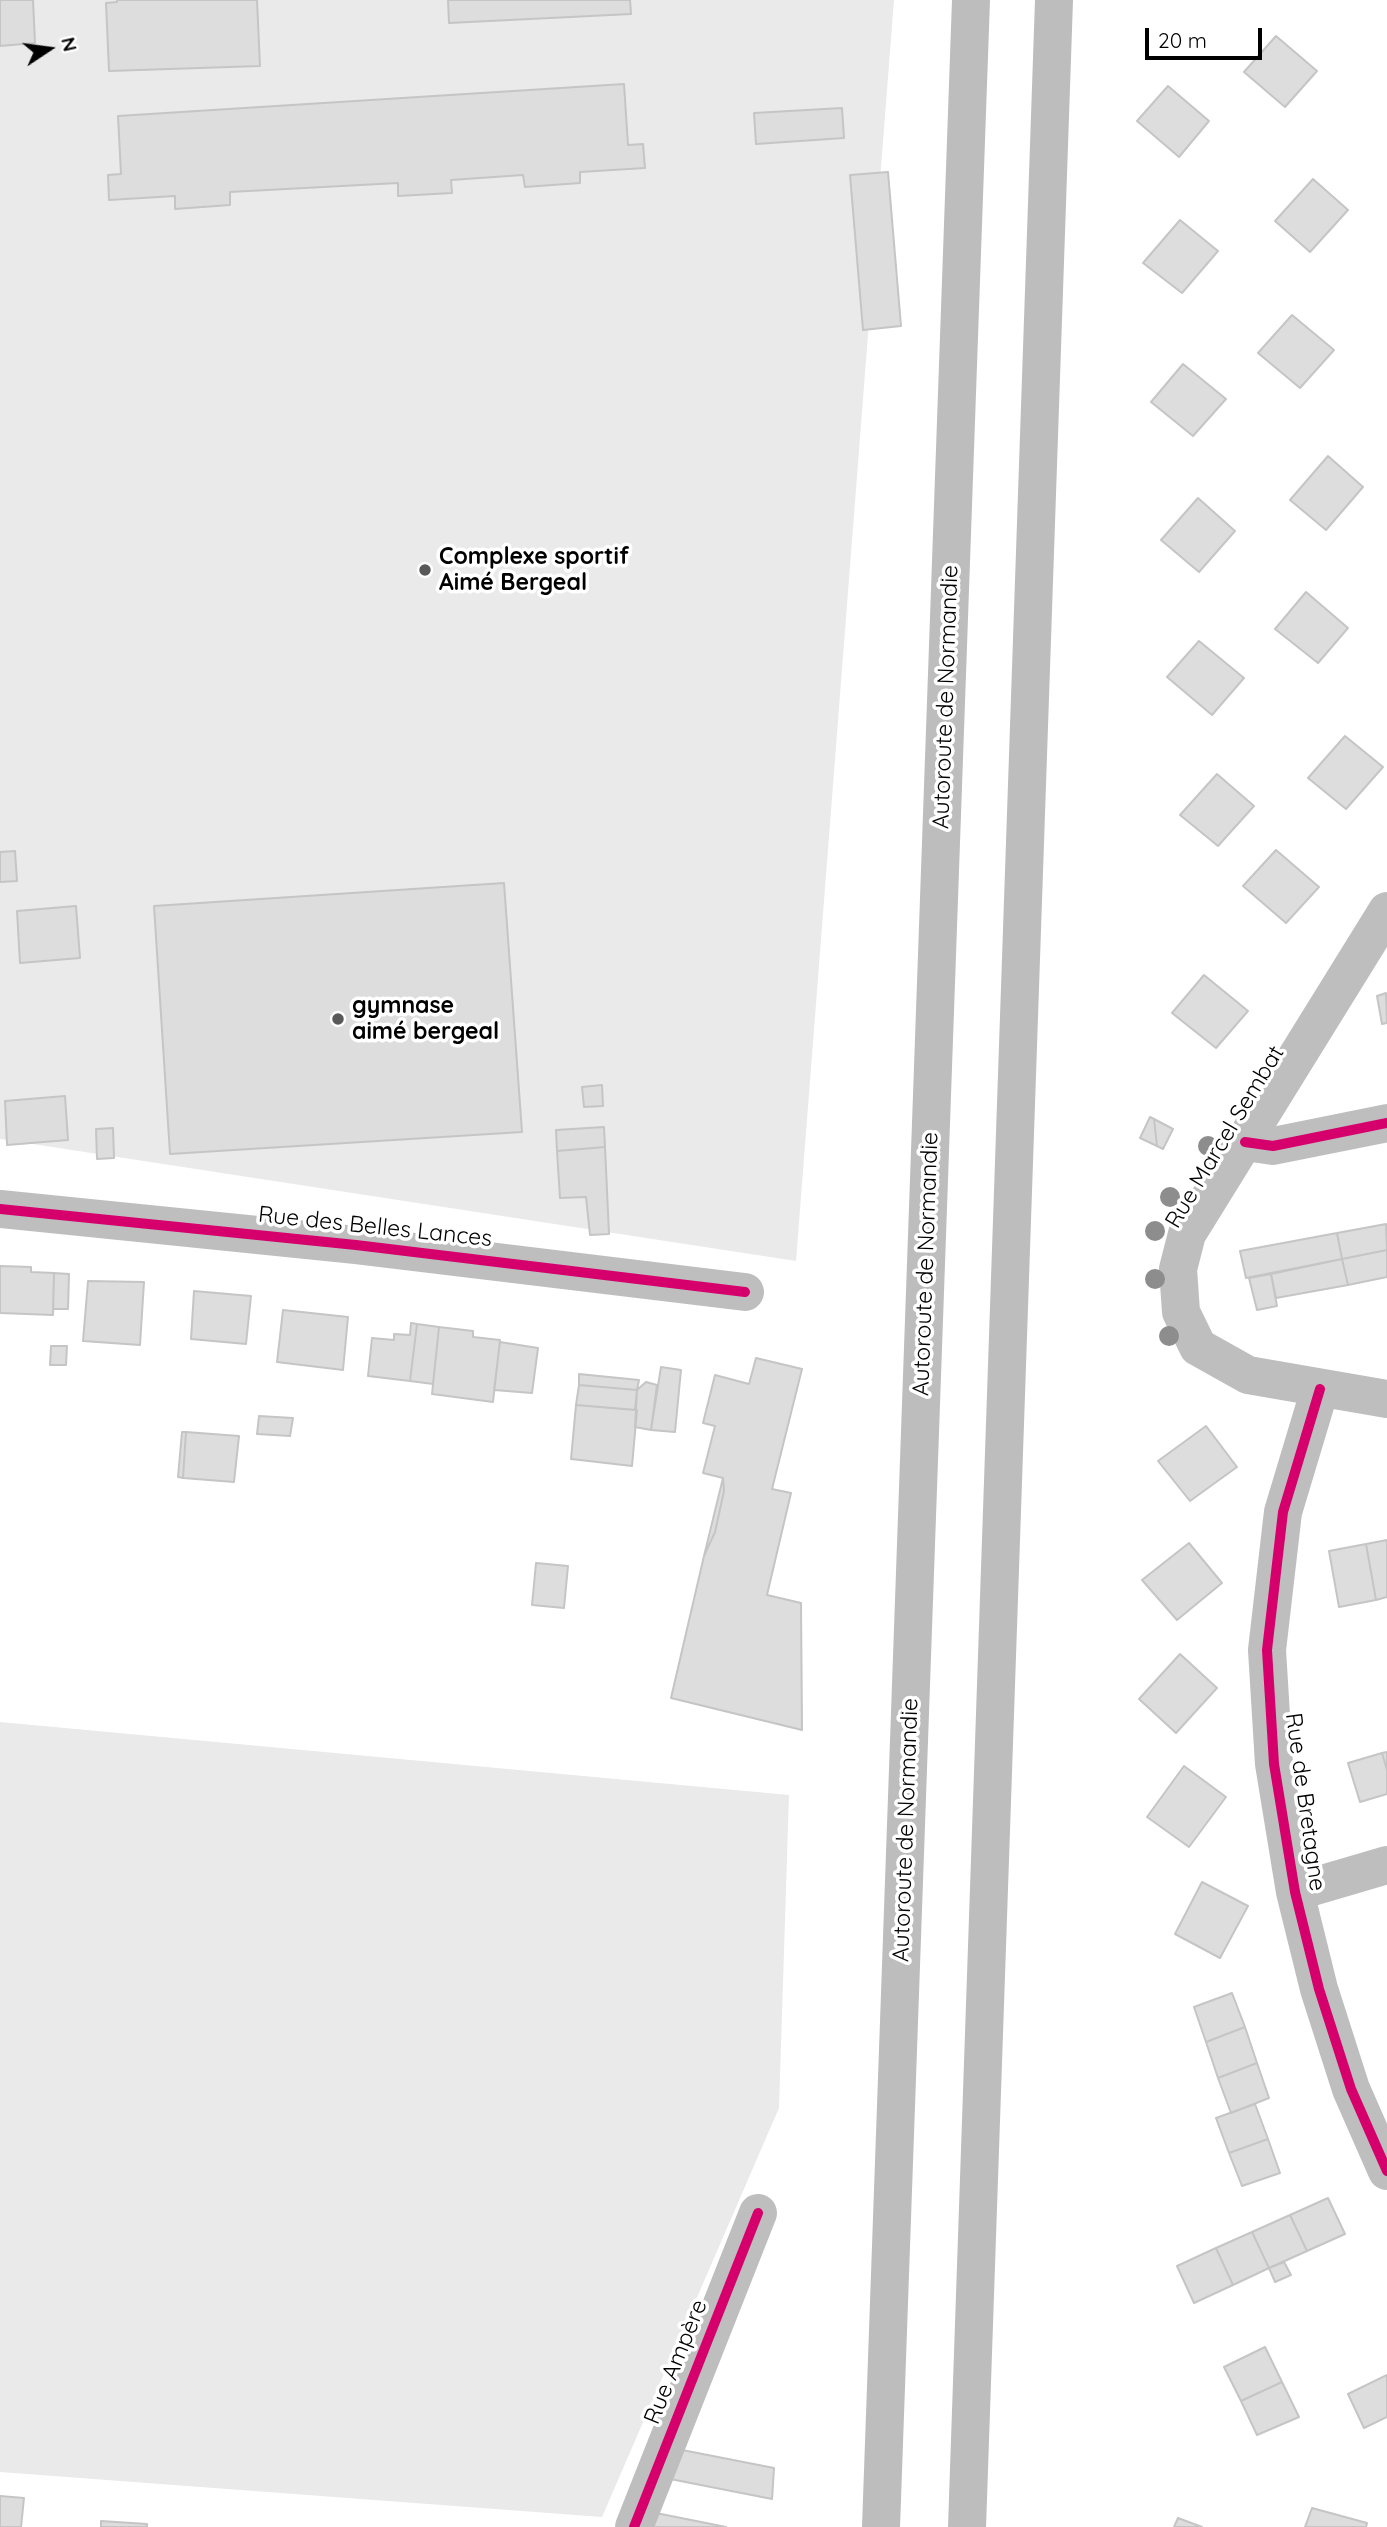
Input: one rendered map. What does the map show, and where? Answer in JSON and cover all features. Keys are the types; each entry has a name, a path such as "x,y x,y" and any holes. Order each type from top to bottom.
{"highway":[{"name":"Autoroute de Normandie","path":"881,2527 971,0"},
{"path":"967,2527 1054,0"}],"street":[{"name":"Rue Marcel Sembat","path":"1387,911 1187,1234 1178,1269 1181,1312 1198,1347 1248,1375 1387,1399"},
{"path":"1245,1142 1273,1146 1387,1123"},
{"name":"Rue des Belles Lances","path":"0,1209 356,1245 745,1292"},
{"name":"Rue de Bretagne","path":"1320,1389 1283,1512 1268,1650 1274,1764 1295,1892 1319,1989 1351,2089 1387,2171"},
{"path":"1295,1892 1387,1865"},
{"name":"Rue Ampère","path":"634,2527 758,2213"}],"shaded area":[{"name":"Complexe sportif Aimé Bergeal","path":"0,0 894,0 796,1261 0,1139"},
{"path":"0,1722 789,1795 779,2108 602,2517 0,2472"}],"building":[{"path":"0,0 33,0 35,43 0,46"},
{"path":"117,0 257,0 260,66 109,71 106,3"},
{"path":"448,0 630,0 631,14 449,23"},
{"path":"1276,36 1317,71 1285,107 1244,72"},
{"path":"624,84 628,145 643,144 645,168 580,172 580,183 525,187 523,175 451,180 452,193 398,196 398,183 230,192 230,205 175,209 175,196 109,200 108,175 121,174 118,116"},
{"path":"1168,86 1209,121 1179,157 1137,121"},
{"path":"842,108 844,138 756,144 754,113"},
{"path":"888,172 901,326 863,330 850,175"},
{"path":"1313,179 1348,210 1310,252 1275,221"},
{"path":"1180,220 1218,251 1182,293 1143,263"},
{"path":"1292,315 1334,350 1300,388 1258,353"},
{"path":"1183,364 1226,399 1193,436 1151,402"},
{"path":"1328,456 1363,487 1326,530 1290,500"},
{"path":"1198,498 1235,531 1199,572 1161,540"},
{"path":"1306,592 1348,628 1318,663 1275,629"},
{"path":"1199,641 1244,678 1212,715 1167,677"},
{"path":"1345,736 1383,767 1346,809 1308,778"},
{"path":"1217,774 1254,806 1218,846 1180,815"},
{"path":"1276,850 1319,887 1286,923 1243,886"},
{"path":"15,851 17,881 0,882 0,852"},
{"name":"gymnase aimé bergeal","path":"504,883 522,1132 170,1154 154,906"},
{"path":"76,906 80,958 20,963 17,911"},
{"path":"1204,975 1248,1011 1216,1048 1172,1013"},
{"path":"1386,993 1387,1023 1382,1024 1377,996"},
{"path":"602,1085 603,1106 584,1107 582,1087"},
{"path":"65,1096 68,1140 7,1145 5,1101"},
{"path":"1150,1117 1154,1119 1157,1146 1140,1138"},
{"path":"1154,1119 1173,1129 1163,1149 1157,1146"},
{"path":"604,1127 605,1147 557,1151 556,1130"},
{"path":"113,1128 114,1158 97,1159 96,1129"},
{"path":"605,1147 609,1234 590,1235 586,1197 560,1198 557,1151"},
{"path":"1386,1224 1387,1250 1342,1259 1337,1233"},
{"path":"1337,1233 1342,1259 1246,1278 1240,1251"},
{"path":"1387,1250 1387,1277 1348,1285 1342,1259"},
{"path":"1342,1259 1348,1285 1276,1298 1271,1274"},
{"path":"0,1266 31,1267 31,1272 54,1273 53,1315 0,1313"},
{"path":"54,1273 69,1274 68,1309 53,1309"},
{"path":"1271,1274 1277,1306 1257,1310 1249,1278"},
{"path":"88,1281 144,1282 140,1345 83,1341"},
{"path":"194,1291 251,1296 246,1344 191,1339"},
{"path":"283,1310 348,1317 343,1370 277,1362"},
{"path":"411,1323 417,1324 410,1381 368,1376 372,1338 394,1340 394,1334 410,1335"},
{"path":"417,1324 439,1327 433,1384 410,1381"},
{"path":"439,1327 473,1331 473,1337 500,1340 493,1402 432,1394"},
{"path":"500,1342 538,1348 532,1393 494,1390"},
{"path":"51,1346 67,1346 66,1365 50,1365"},
{"path":"756,1358 802,1369 772,1489 791,1493 767,1595 801,1603 802,1730 671,1698 704,1556 715,1532 724,1491 723,1478 703,1473 715,1426 703,1423 715,1375 749,1384"},
{"path":"661,1367 681,1370 675,1432 651,1430"},
{"path":"579,1374 639,1380 637,1390 579,1385"},
{"path":"646,1382 657,1385 651,1430 635,1427 637,1390"},
{"path":"579,1385 637,1390 635,1410 576,1405"},
{"path":"576,1405 637,1410 632,1466 571,1459"},
{"path":"259,1416 293,1418 290,1436 257,1434"},
{"path":"1206,1426 1237,1467 1190,1501 1158,1461"},
{"path":"182,1432 186,1432 183,1478 178,1477"},
{"path":"186,1432 239,1436 234,1482 183,1478"},
{"path":"723,1478 724,1491 715,1532 704,1556"},
{"path":"1387,1540 1387,1597 1376,1600 1366,1544"},
{"path":"1189,1543 1222,1583 1177,1620 1142,1580"},
{"path":"1366,1544 1376,1600 1339,1607 1329,1551"},
{"path":"536,1563 568,1566 564,1608 532,1605"},
{"path":"1180,1654 1217,1688 1176,1733 1139,1699"},
{"path":"1387,1752 1387,1770 1382,1753"},
{"path":"1382,1753 1387,1770 1387,1794 1360,1802 1348,1763"},
{"path":"1184,1766 1226,1797 1189,1847 1147,1817"},
{"path":"1202,1882 1248,1906 1220,1958 1175,1934"},
{"path":"1232,1993 1245,2027 1206,2042 1194,2007"},
{"path":"1245,2027 1257,2063 1218,2078 1206,2042"},
{"path":"1257,2063 1269,2098 1231,2113 1218,2078"},
{"path":"1255,2104 1268,2139 1229,2153 1216,2118"},
{"path":"1268,2139 1280,2173 1242,2186 1229,2153"},
{"path":"1328,2198 1345,2234 1307,2251 1290,2215"},
{"path":"1290,2215 1307,2251 1269,2268 1252,2232"},
{"path":"1252,2232 1269,2268 1233,2285 1216,2248"},
{"path":"1216,2248 1233,2285 1194,2303 1177,2266"},
{"path":"1284,2262 1291,2275 1275,2282 1269,2268"},
{"path":"1265,2347 1282,2382 1241,2401 1224,2367"},
{"path":"1387,2375 1387,2417 1364,2428 1348,2394"},
{"path":"1282,2382 1299,2417 1257,2435 1241,2401"},
{"path":"672,2448 774,2468 772,2499 660,2477"},
{"path":"0,2496 24,2498 21,2527 0,2527"},
{"path":"1312,2508 1367,2523 1366,2527 1305,2527"},
{"path":"646,2511 726,2527 640,2527"},
{"path":"1178,2518 1202,2527 1174,2527"},
{"path":"101,2521 147,2524 147,2527 101,2527"}],"cycle path":[{"path":"1245,1142 1273,1146 1387,1123"},
{"path":"0,1209 356,1245 745,1292"},
{"path":"1320,1389 1283,1512 1267,1650 1274,1764 1295,1892 1319,1989 1351,2089 1387,2171"},
{"path":"634,2527 758,2213"}],"place":[{"name":"Complexe sportif Aimé Bergeal","path":"425,570"},
{"name":"gymnase aimé bergeal","path":"338,1019"}]}
